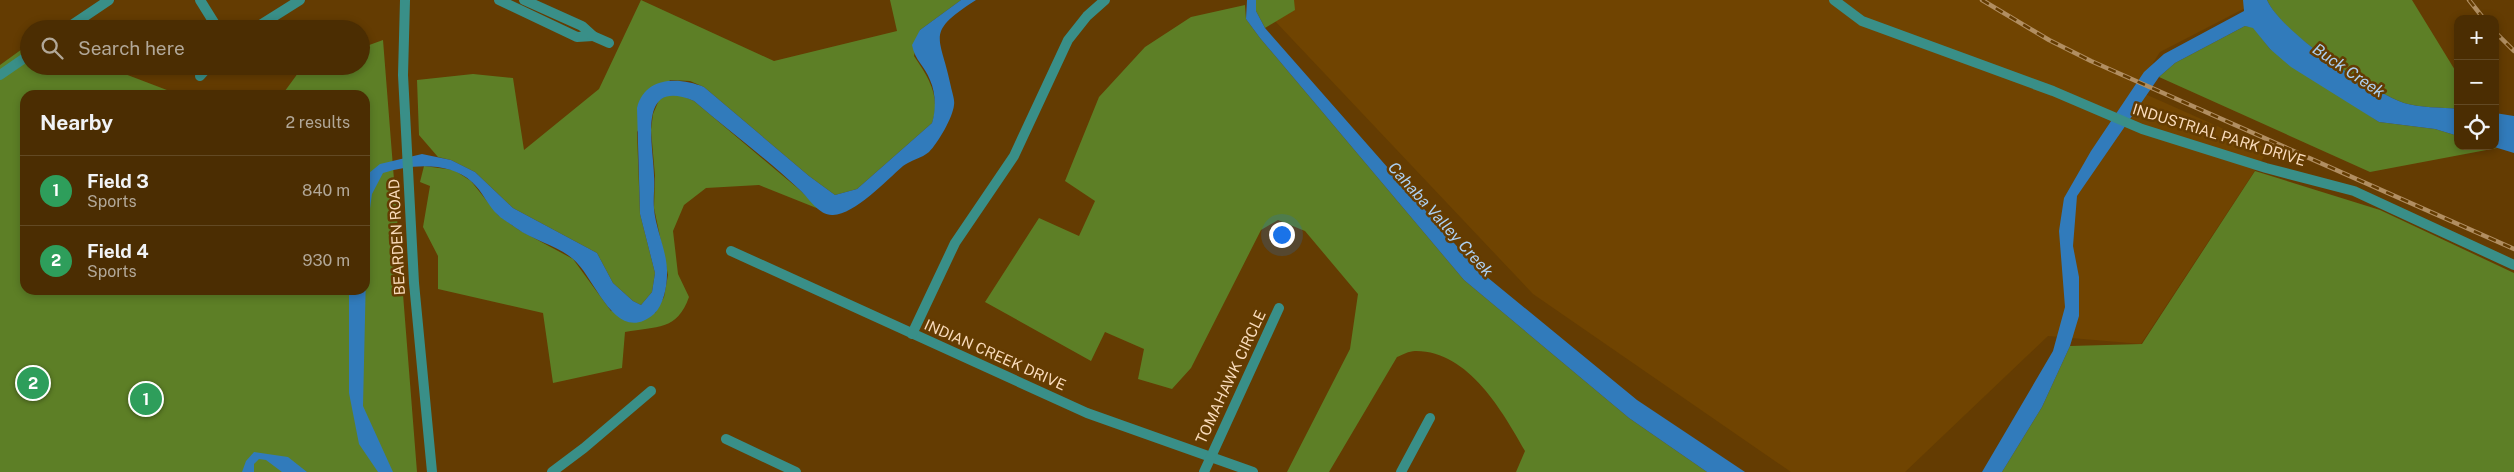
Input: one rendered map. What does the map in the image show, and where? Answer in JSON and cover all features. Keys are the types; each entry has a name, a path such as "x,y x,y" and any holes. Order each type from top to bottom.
{"street":[{"path":"79,20 109,0"},
{"path":"200,0 212,20"},
{"path":"268,20 300,0"},
{"name":"BEARDEN ROAD","path":"406,0 403,75 420,360 432,472"},
{"path":"499,0 577,37 593,36"},
{"path":"524,0 582,26 593,36 609,44"},
{"path":"912,334 955,243 1014,156 1065,45 1080,23 1105,0"},
{"name":"INDUSTRIAL PARK DRIVE","path":"1834,0 1862,22 2053,91 2142,129 2266,168 2354,190 2514,264"},
{"path":"0,75 20,61"},
{"name":"INDIAN CREEK DRIVE","path":"731,251 1087,413 1253,472"},
{"name":"TOMAHAWK CIRCLE","path":"1204,472 1279,308"},
{"path":"552,472 584,448 651,391"},
{"path":"1401,472 1430,418"},
{"path":"726,439 793,472"}],"shaded area":[{"path":"1273,0 2251,0 2253,4 2160,52 2136,90 2269,149 2141,344 2048,336 1905,472 1791,472 1533,294 1274,20"}],"green space":[{"path":"641,0 774,61 897,31 890,0 961,0 920,30 914,56 932,88 935,105 932,123 857,189 835,195 809,176 704,87 690,81 670,80 637,132 640,214 655,273 652,292 641,305 633,301 613,283 597,253 513,208 475,172 451,160 438,157 419,135 417,80 473,74 513,78 524,150 599,89"},
{"path":"1256,0 1294,0 1295,10 1265,28 1256,11"},
{"path":"2267,0 2412,0 2454,68 2454,109 2410,105 2388,96 2349,74 2307,44 2276,14"},
{"path":"1245,5 1246,19 1260,38 1464,280 1629,418 1707,472 1516,472 1525,451 1495,402 1482,386 1451,361 1434,353 1415,351 1397,357 1329,472 1287,472 1350,349 1358,294 1305,231 1278,220 1261,230 1191,368 1172,389 1138,379 1144,349 1105,332 1091,361 985,302 1039,218 1079,236 1095,201 1065,181 1099,97 1145,47 1191,17"},
{"path":"2245,26 2253,27 2270,49 2379,122 2435,129 2454,135 2454,150 2486,150 2370,172 2159,77 2175,63"},
{"path":"383,40 417,472 0,472 0,65 20,51 20,75 128,75 167,90 20,90 20,295 370,295 370,90 286,90 297,75 370,75 370,45"},
{"path":"678,94 694,101 801,191 819,209 759,185 706,188 684,205 673,231 678,274 689,297 678,316 664,325 625,332 622,368 553,383 543,313 438,289 438,256 423,227 430,186 420,182 424,166 454,170 471,181 498,215 519,230 573,259 611,311 655,313 664,297 668,275 654,208 655,176 651,130 653,114 659,100 667,95"},
{"path":"2255,171 2380,210 2514,273 2514,472 2002,472 2042,407 2070,346 2142,344"}],"water":[{"path":"961,0 976,0 959,11 942,29 940,37 941,46 954,105 951,116 937,143 929,152 903,166 870,196 842,213 828,215 819,210 775,168 694,101 676,96 664,98 656,105 652,117 651,131 654,209 666,258 667,280 664,296 657,311 640,322 628,322 617,316 573,259 502,219 472,182 453,170 417,166 383,173 372,194 370,208 370,172 380,164 422,154 451,160 475,172 513,208 597,253 613,283 633,301 641,305 652,292 655,273 640,214 637,108 647,90 664,82 674,81 704,87 809,176 835,195 857,189 932,123 935,107 932,85 915,55 912,45 920,30"},
{"path":"1247,0 1256,0 1256,11 1265,28 1476,268 1637,400 1745,472 1707,472 1629,418 1464,280 1260,38 1246,19"},
{"path":"2243,0 2267,0 2276,14 2290,29 2349,74 2388,96 2410,105 2454,109 2454,135 2435,129 2379,122 2291,67 2270,49 2253,28 2245,26 2175,63 2159,77 2077,196 2073,246 2079,277 2079,316 2070,346 2042,407 2002,472 1982,472 2053,351 2065,307 2059,231 2064,198 2091,151 2144,72 2164,54 2244,11"},
{"path":"2499,114 2514,116 2514,153 2499,148"},
{"path":"349,295 366,295 363,406 393,472 378,472 359,444 349,393"},
{"path":"254,452 288,457 307,472 282,472 266,460 259,459 254,464 254,472 242,472 246,461"}],"railway":[{"path":"1982,0 2049,40 2091,61 2514,249"},
{"path":"2469,0 2481,15"},
{"path":"2499,36 2514,51"}],"place":[{"name":"Field 4","path":"33,383"},
{"name":"Field 3","path":"146,399"}],"water label":[{"name":"Buck Creek","path":"2349,70"},
{"name":"Cahaba Valley Creek","path":"1441,219"}]}
